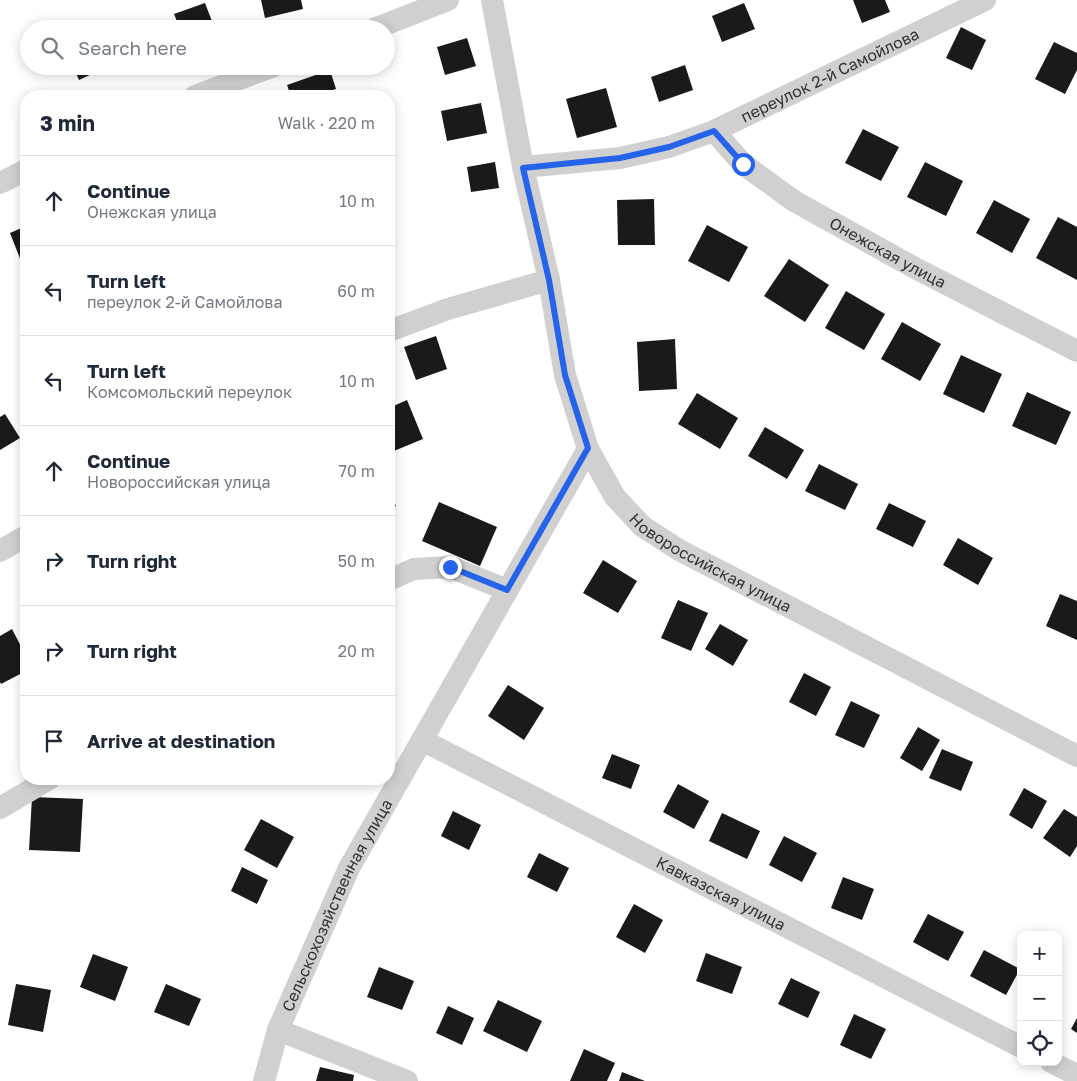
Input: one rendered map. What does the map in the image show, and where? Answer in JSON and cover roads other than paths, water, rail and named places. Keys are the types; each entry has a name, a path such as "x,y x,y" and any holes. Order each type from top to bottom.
{"street":[{"path":"395,21 448,0"},
{"name":"Новороссийская улица","path":"492,0 523,168 549,280 565,375 588,448 615,497 642,526 679,550 1077,756"},
{"name":"переулок 2-й Самойлова","path":"523,168 620,158 669,147 714,131 985,0"},
{"path":"211,90 250,75"},
{"name":"Онежская улица","path":"714,131 743,164 794,201 915,268 1077,351"},
{"path":"0,183 20,173"},
{"path":"395,329 448,309 549,280"},
{"name":"Сельскохозяйственная улица","path":"264,1081 278,1030 349,868 588,448"},
{"path":"0,551 20,539"},
{"path":"395,577 414,569 450,567 507,590"},
{"name":"Кавказская улица","path":"422,740 1017,1044"},
{"path":"0,808 39,785"},
{"path":"278,1030 408,1081"},
{"path":"1059,1066 1077,1075"}]}
